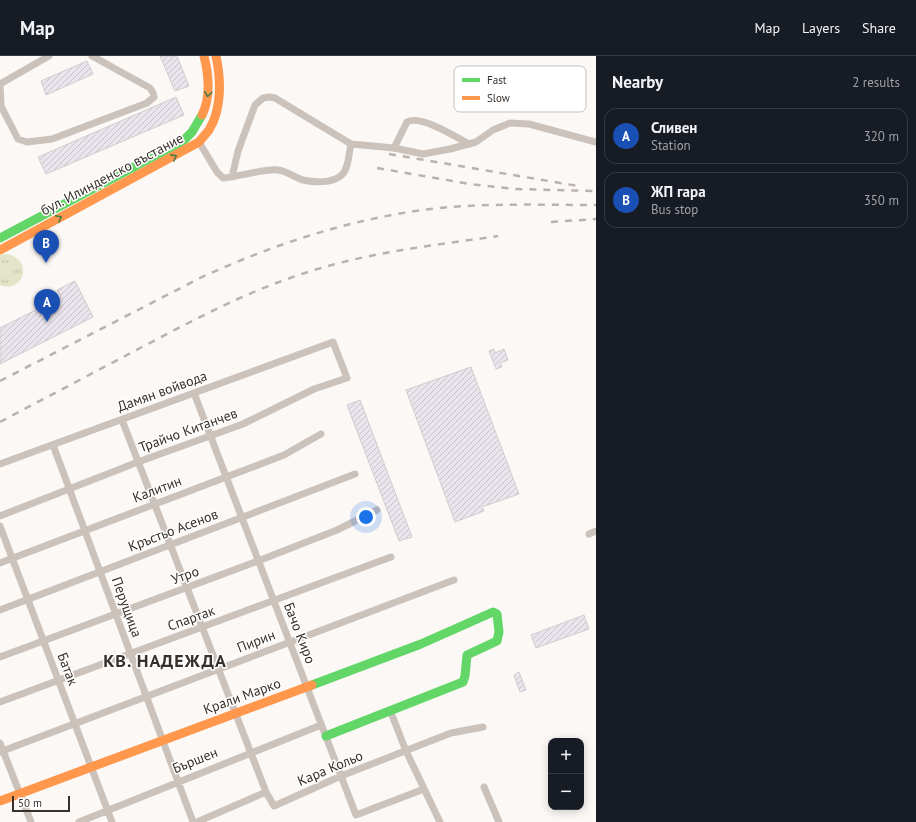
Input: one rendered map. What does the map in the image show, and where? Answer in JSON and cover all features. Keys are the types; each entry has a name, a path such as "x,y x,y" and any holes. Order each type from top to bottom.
{"street":[{"path":"50,56 0,84 1,106 18,139 27,142 52,139 147,103 154,97 150,88 92,56"},
{"name":"бул. Илинденско въстание","path":"0,238 184,141 193,133 201,119 208,100 208,73 204,56"},
{"name":"бул. Илинденско въстание","path":"0,250 199,142 209,130 216,111 219,92 218,63 216,56"},
{"path":"232,177 238,151 255,105 263,98 269,97 275,98 351,144 394,148 422,154 476,142 493,130 510,123 529,124 596,142"},
{"path":"394,148 407,122 415,120 443,130 469,144"},
{"path":"199,142 217,172 223,178 277,170 303,180 317,182 330,181 340,178 346,169 351,144"},
{"name":"Дамян войвода","path":"0,464 333,342"},
{"name":"Трайчо Китанчев","path":"0,516 69,488 243,424 314,389 347,378 333,342"},
{"name":"Бачо Киро","path":"194,393 356,815 424,789"},
{"path":"122,420 266,792 197,822"},
{"name":"Калитин","path":"0,563 284,455 321,434"},
{"name":"Перущица","path":"53,445 193,822"},
{"name":"Кръстьо Асенов","path":"0,610 355,474"},
{"name":"Утро","path":"0,657 258,561 337,530 377,510"},
{"name":"Батак","path":"0,526 112,822"},
{"name":"Спартак","path":"0,702 391,557"},
{"name":"Пирин","path":"2,751 454,580"},
{"name":"Крали Марко","path":"0,801 421,644 493,612 497,614 499,637 497,641 467,655 463,682 390,710"},
{"path":"326,736 390,710 406,751 440,822"},
{"name":"Бършен","path":"79,822 321,725"},
{"name":"Кара Кольо","path":"266,792 274,806 341,776 451,733 483,727"},
{"path":"0,742 2,751 30,822"},
{"path":"484,787 500,822"}],"green space":[{"path":"7,254 15,257 21,262 23,268 23,275 20,280 15,285 8,286 0,285 0,255"}],"building":[{"path":"160,56 177,56 189,86 175,91"},
{"path":"87,61 93,74 46,95 41,81"},
{"path":"176,97 184,115 46,174 38,157"},
{"path":"75,281 93,317 0,364 0,328 61,297 57,290"},
{"path":"494,349 495,353 504,349 508,360 500,363 502,367 496,369 489,351"},
{"path":"471,367 519,494 482,507 484,511 455,522 406,390"},
{"path":"360,400 412,537 399,541 347,405"},
{"path":"584,615 589,629 536,648 531,635"},
{"path":"519,672 526,690 520,692 514,675"}],"railway":[{"path":"389,154 578,186"},
{"path":"377,168 470,184 514,189 596,191"},
{"path":"0,381 202,277 259,253 318,233 378,218 439,208 498,205 596,205"},
{"path":"551,222 596,219"},
{"path":"0,422 198,318 276,283 345,261 396,251 498,236"}],"traffic: fast":[{"path":"0,238 183,141 192,132 202,115"},
{"path":"312,685 421,644 493,612 497,614 499,632 497,641 467,655 463,682 326,736"}],"traffic: slow":[{"path":"202,115 208,94 207,71 204,56"},
{"path":"0,250 199,142 209,130 213,122 218,103 219,74 216,56"},
{"path":"0,801 312,685"}],"place":[{"name":"ЖП гара","path":"46,263"},
{"name":"Сливен","path":"47,322"}],"district":[{"name":"КВ. НАДЕЖДА","path":"165,661"}]}
